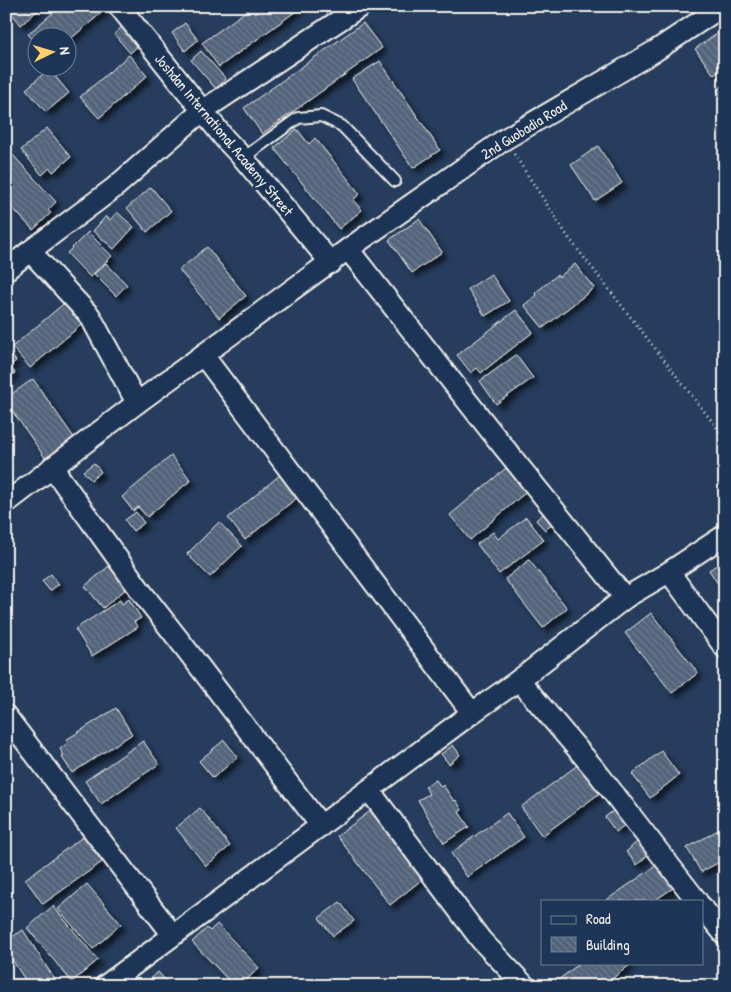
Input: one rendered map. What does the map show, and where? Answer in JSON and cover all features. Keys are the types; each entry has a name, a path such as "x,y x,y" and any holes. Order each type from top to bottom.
{"street":[{"name":"Joshdan International Academy Street","path":"119,6 202,110 330,263"},
{"path":"6,270 114,188 202,110 361,6"},
{"name":"2nd Guobadia Road","path":"6,503 137,403 348,249 505,139 655,51 722,6"},
{"path":"348,249 625,598"},
{"path":"30,251 90,316 137,403"},
{"path":"203,355 472,713"},
{"path":"52,467 143,594 322,826"},
{"path":"104,986 519,680 625,598 725,535"},
{"path":"669,572 725,648"},
{"path":"519,680 597,772 696,900"},
{"path":"6,716 172,934"},
{"path":"369,790 481,940 525,986"},
{"path":"704,909 725,935"}],"lane":[{"path":"244,158 298,118 321,116 342,126 395,181"}],"path":[{"path":"505,139 568,237 725,438"}],"building":[{"path":"6,6 43,6 21,25"},
{"path":"61,6 101,6 105,10 78,33 78,28 35,28"},
{"path":"253,6 303,6 219,67 202,43"},
{"path":"185,23 198,40 185,51 172,33"},
{"path":"363,23 382,48 262,134 244,108"},
{"path":"124,25 140,44 130,53 114,34"},
{"path":"722,30 725,33 725,67 714,75 695,49"},
{"path":"201,51 226,79 216,89 191,60"},
{"path":"129,55 147,76 99,118 80,97"},
{"path":"380,61 440,150 413,168 352,79"},
{"path":"39,78 56,78 69,93 46,112 26,89"},
{"path":"725,84 725,101 717,90"},
{"path":"47,128 71,157 53,172 50,168 42,175 21,150"},
{"path":"297,129 309,144 315,138 360,194 353,200 362,210 339,229 274,148"},
{"path":"598,146 622,183 595,201 571,165"},
{"path":"12,154 56,202 48,210 51,213 33,230 6,201 6,160"},
{"path":"151,187 171,211 147,232 127,208"},
{"path":"117,212 134,227 114,249 93,231 106,216 110,220"},
{"path":"419,219 442,252 412,273 389,240"},
{"path":"88,232 112,256 90,277 67,253"},
{"path":"207,247 246,296 219,318 179,270"},
{"path":"106,263 127,285 116,296 94,274"},
{"path":"575,264 594,288 543,328 524,305 557,275 559,277"},
{"path":"491,274 509,301 485,316 468,289"},
{"path":"68,300 86,321 30,368 12,347"},
{"path":"516,310 533,332 481,373 477,368 471,373 457,355"},
{"path":"8,351 16,361 10,366 15,373 6,380 6,353"},
{"path":"516,355 533,378 496,404 480,381"},
{"path":"33,379 75,439 46,459 6,402 6,398"},
{"path":"171,456 191,480 147,517 138,507 133,511 122,497"},
{"path":"94,463 101,472 91,480 83,471"},
{"path":"506,468 526,492 470,540 450,515"},
{"path":"281,474 299,496 245,540 228,518"},
{"path":"548,510 557,521 545,530 536,520"},
{"path":"136,512 144,523 133,531 125,520"},
{"path":"526,517 544,540 499,574 477,544 493,532 498,539"},
{"path":"219,522 242,546 210,577 187,554"},
{"path":"725,554 725,585 720,587 709,570 723,561 720,557"},
{"path":"529,560 567,608 543,628 505,579"},
{"path":"109,566 127,588 103,608 85,586"},
{"path":"51,574 59,584 50,591 42,581"},
{"path":"129,599 141,618 134,622 138,627 92,656 75,629 120,600 122,604"},
{"path":"651,613 698,673 672,693 625,633"},
{"path":"116,708 132,734 72,773 62,757 64,756 60,749 68,743 66,740"},
{"path":"224,740 238,757 213,778 199,761"},
{"path":"143,741 159,764 101,804 85,781"},
{"path":"453,745 460,755 449,764 441,754"},
{"path":"661,751 679,775 650,798 632,774"},
{"path":"579,764 600,793 542,836 521,807"},
{"path":"436,780 441,787 443,785 454,801 456,800 462,810 459,812 469,827 444,843 418,800 429,794 425,786"},
{"path":"377,806 429,874 390,905 337,836"},
{"path":"200,808 230,846 206,866 176,828"},
{"path":"617,808 627,823 616,832 605,817"},
{"path":"507,813 524,837 467,877 451,853"},
{"path":"725,826 725,859 701,872 687,848"},
{"path":"84,836 102,862 43,904 25,879"},
{"path":"640,839 651,852 637,865 626,852"},
{"path":"660,863 676,886 655,900 606,900"},
{"path":"87,884 121,924 93,949 58,909"},
{"path":"340,902 354,921 333,936 319,918"},
{"path":"53,906 98,960 72,982 27,928"},
{"path":"217,924 259,968 240,986 234,986 192,942 207,928 210,931"},
{"path":"23,930 59,986 29,986 6,950 6,941"},
{"path":"579,964 631,964 603,986 560,986 557,981"},
{"path":"158,972 171,986 143,986"}]}
